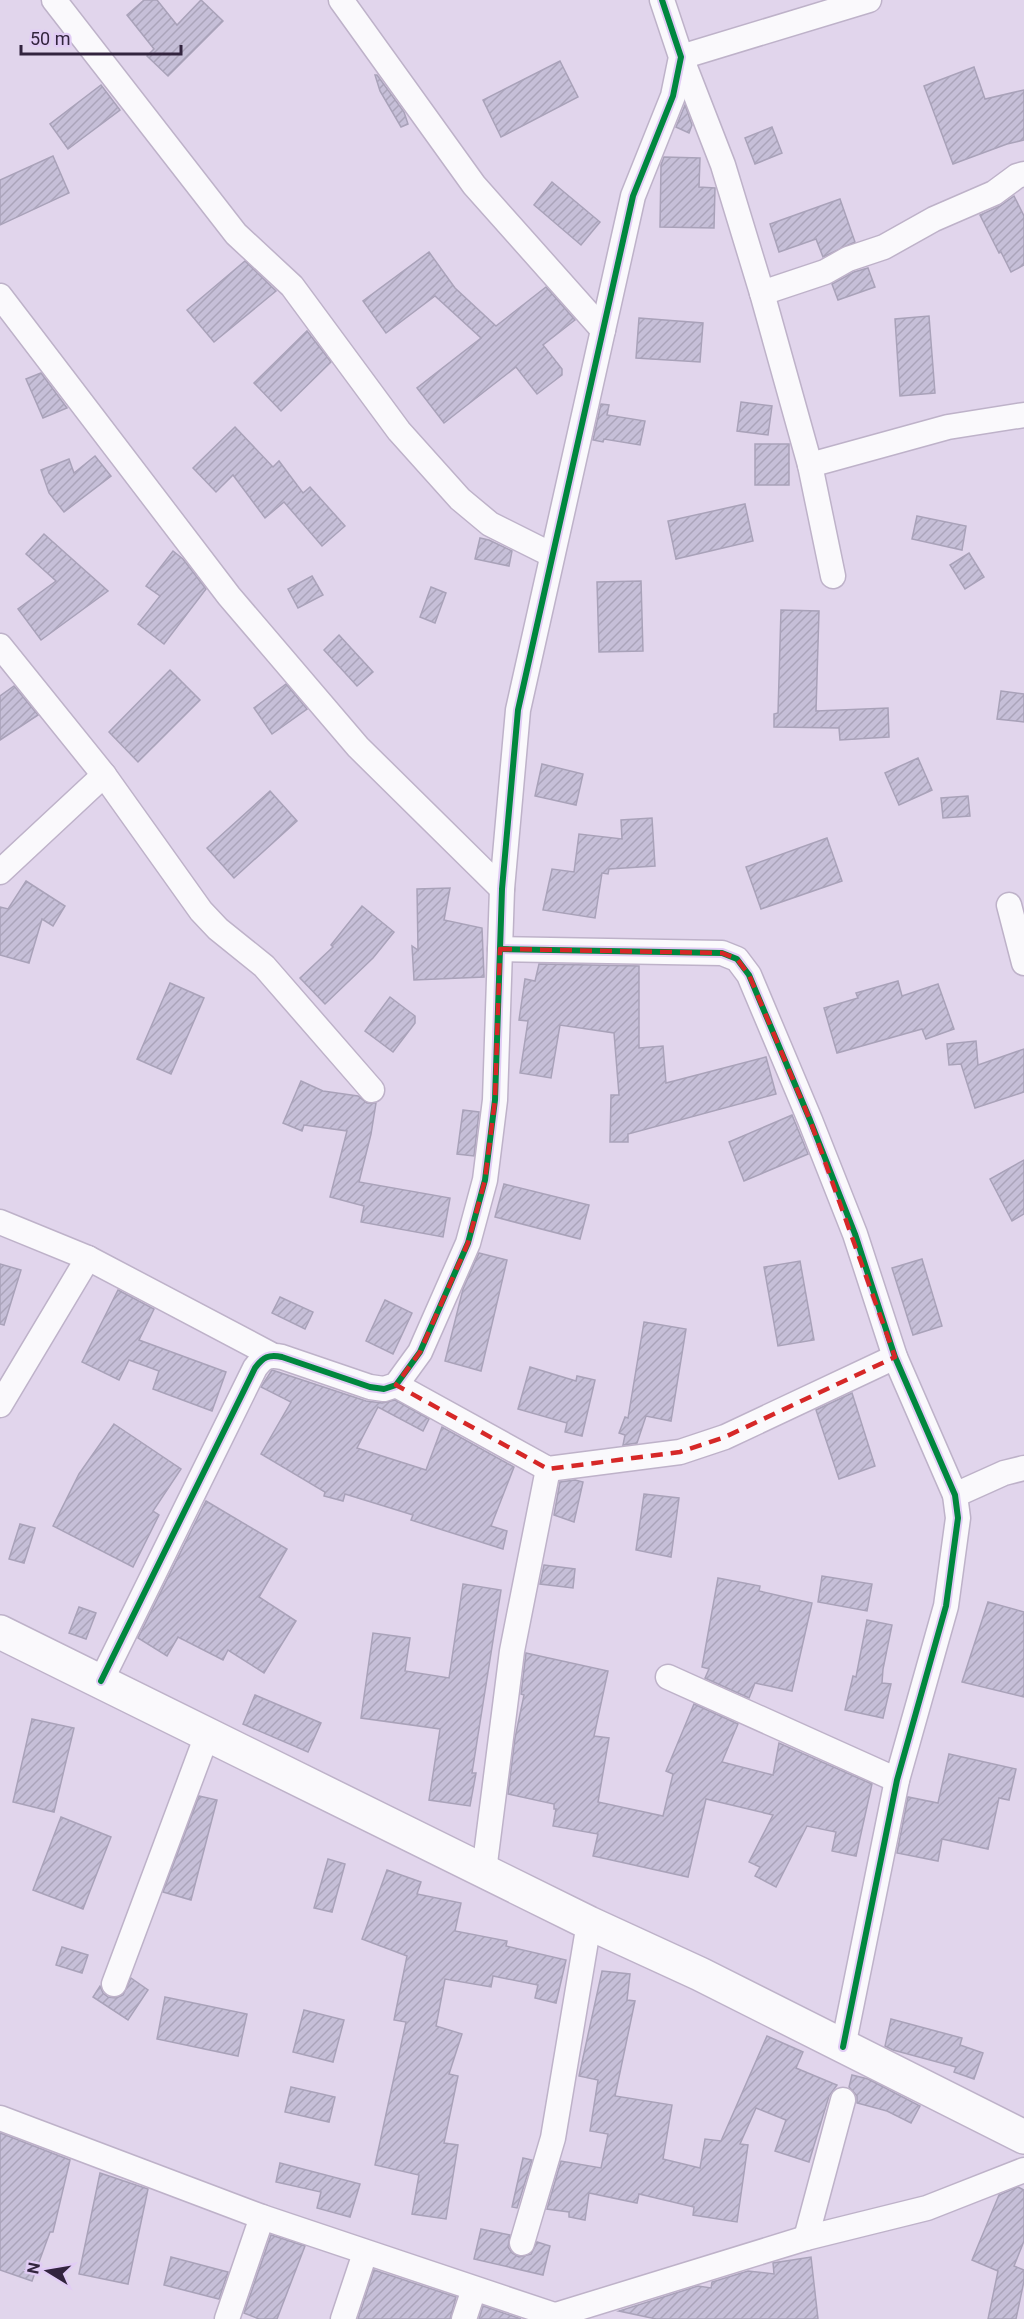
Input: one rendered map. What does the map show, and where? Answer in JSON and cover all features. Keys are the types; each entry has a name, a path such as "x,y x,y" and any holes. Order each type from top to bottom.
{"main road":[{"path":"0,1632 589,1923 700,1974 1024,2137"}],"street":[{"path":"54,0 236,234 292,286 399,431 460,499 490,524 552,555"},
{"path":"340,0 474,185 603,330"},
{"path":"663,0 681,57 723,165 762,293 810,465 833,576"},
{"path":"681,57 869,0"},
{"path":"0,1222 88,1258 270,1354 369,1387 384,1389 396,1385 420,1352 468,1244 485,1180 495,1100 502,889 518,710 633,196 674,96 681,57"},
{"path":"762,293 825,272 848,259 884,247 934,219 993,193 1017,176 1024,174"},
{"path":"0,296 229,596 358,747 502,889"},
{"path":"810,465 948,427 1024,415"},
{"path":"0,646 104,775 201,911 218,929 264,966 372,1090"},
{"path":"0,872 104,775"},
{"path":"1009,905 1024,963"},
{"path":"500,949 722,953 737,959 750,975 810,1119 855,1234 896,1357 955,1495 958,1518 946,1606 897,1780 843,2047"},
{"path":"0,1405 88,1258"},
{"path":"101,1681 255,1368 261,1359 270,1354"},
{"path":"396,1385 549,1469 680,1452 724,1437 896,1357"},
{"path":"955,1495 1004,1473 1024,1468"},
{"path":"484,1871 512,1651 549,1469"},
{"path":"668,1677 897,1780"},
{"path":"114,1984 207,1735"},
{"path":"522,2243 553,2138 589,1923"},
{"path":"806,2238 843,2100"},
{"path":"0,2118 262,2217 561,2317 806,2238 927,2208 1024,2170"},
{"path":"227,2319 262,2217"},
{"path":"343,2319 365,2253"},
{"path":"464,2319 474,2289"}],"highlighted area":[{"path":"500,949 722,953 737,959 749,975 810,1120 895,1357 725,1437 680,1452 548,1469 396,1385 420,1352 468,1243 485,1180 495,1100"}],"building":[{"path":"144,0 157,0 177,25 201,0 223,21 168,76 147,56 154,49 127,15"},
{"path":"560,61 578,97 501,137 483,100"},
{"path":"974,67 985,99 1024,90 1024,140 953,164 924,86"},
{"path":"375,75 404,112 408,124 401,127 380,91"},
{"path":"101,85 120,110 68,149 50,124"},
{"path":"685,105 692,125 689,133 676,127"},
{"path":"772,127 782,153 755,164 745,138"},
{"path":"53,156 69,193 0,225 0,180"},
{"path":"664,157 700,158 699,187 715,188 714,228 660,227 661,165"},
{"path":"552,182 600,222 581,245 534,205"},
{"path":"1014,196 1024,216 1024,265 1011,272 980,215 1000,206"},
{"path":"840,199 855,242 823,257 816,239 779,252 770,224"},
{"path":"429,252 455,288 496,326 546,287 575,320 543,345 562,369 562,375 537,394 516,367 444,423 417,388 481,338 435,296 386,333 363,301"},
{"path":"245,261 276,291 214,342 187,310"},
{"path":"868,268 875,287 838,300 832,284 854,272"},
{"path":"929,316 935,393 900,396 895,319"},
{"path":"639,318 703,323 700,362 636,358"},
{"path":"307,331 331,362 281,411 254,383"},
{"path":"41,373 67,408 43,418 26,379"},
{"path":"741,402 772,406 768,435 737,431"},
{"path":"601,404 609,405 607,415 645,421 640,445 604,439 603,442 593,440"},
{"path":"235,427 273,467 279,461 303,493 310,487 345,526 322,546 284,502 265,518 233,475 216,492 193,468"},
{"path":"755,444 789,444 789,485 755,485"},
{"path":"95,456 111,476 64,512 49,493 41,470 69,459 74,473"},
{"path":"745,504 753,541 676,559 668,521"},
{"path":"917,516 966,526 962,550 912,539"},
{"path":"44,534 108,591 41,640 18,609 56,581 26,554"},
{"path":"480,538 512,551 509,566 475,559"},
{"path":"173,551 183,559 206,589 164,644 138,624 160,596 146,586"},
{"path":"969,553 984,577 965,589 950,565"},
{"path":"312,576 323,595 298,608 288,589"},
{"path":"641,581 643,651 599,652 597,582"},
{"path":"431,587 446,593 435,623 420,617"},
{"path":"781,610 819,611 816,711 888,708 889,737 840,740 839,728 774,727 774,714 778,713"},
{"path":"339,635 373,672 357,686 324,650"},
{"path":"170,670 200,700 138,762 109,732"},
{"path":"286,684 307,709 272,734 254,708"},
{"path":"14,686 38,715 0,740 0,696"},
{"path":"1001,691 1024,694 1024,722 997,719"},
{"path":"918,758 932,790 899,805 885,773"},
{"path":"542,764 583,774 576,805 535,796"},
{"path":"270,791 297,821 234,878 207,848"},
{"path":"968,796 970,816 943,818 941,798"},
{"path":"652,818 655,866 609,869 608,874 602,873 595,918 543,910 552,869 574,872 579,834 622,839 621,820"},
{"path":"827,838 842,881 761,909 746,867"},
{"path":"26,881 65,906 53,926 42,919 29,963 0,955 0,907 8,909"},
{"path":"450,888 444,920 482,928 484,977 414,980 412,946 418,950 417,889"},
{"path":"362,906 394,932 373,958 325,1004 300,978 333,947 331,945"},
{"path":"539,964 639,966 639,1048 663,1046 666,1083 766,1057 776,1094 628,1134 628,1142 610,1142 611,1095 619,1095 614,1033 560,1025 551,1078 520,1073 528,1021 519,1020 525,979 535,981"},
{"path":"898,981 902,996 938,984 954,1029 926,1039 922,1029 837,1053 824,1008 858,998 856,993"},
{"path":"170,983 204,998 171,1074 137,1059"},
{"path":"390,997 415,1016 415,1023 393,1052 365,1031"},
{"path":"976,1041 978,1065 1024,1049 1024,1092 975,1108 961,1064 949,1065 947,1044"},
{"path":"301,1081 323,1091 358,1096 367,1103 376,1103 359,1182 450,1198 443,1237 361,1222 364,1206 330,1197 347,1131 304,1125 302,1131 283,1123"},
{"path":"463,1110 479,1112 474,1156 457,1154"},
{"path":"792,1115 808,1154 744,1181 729,1142"},
{"path":"1024,1160 1024,1214 1012,1221 990,1179"},
{"path":"504,1184 589,1205 580,1239 495,1217"},
{"path":"479,1253 507,1260 481,1371 445,1361 463,1289"},
{"path":"922,1259 942,1326 913,1335 892,1268"},
{"path":"800,1261 814,1340 778,1346 764,1267"},
{"path":"0,1264 21,1270 4,1325 0,1324"},
{"path":"118,1290 154,1309 139,1340 226,1372 212,1411 153,1389 159,1371 129,1360 119,1380 82,1362"},
{"path":"280,1297 313,1312 305,1329 272,1313"},
{"path":"385,1300 412,1313 393,1354 366,1341"},
{"path":"644,1322 686,1329 671,1421 646,1416 637,1443 623,1445 625,1435 619,1433 625,1417 628,1418"},
{"path":"530,1367 576,1381 577,1376 595,1380 582,1436 565,1432 567,1423 518,1409"},
{"path":"272,1370 366,1401 382,1403 395,1400 429,1419 423,1431 378,1407 357,1448 426,1470 442,1427 514,1467 491,1526 507,1531 503,1549 411,1520 413,1515 345,1494 343,1501 324,1496 325,1492 261,1454 291,1402 261,1387"},
{"path":"852,1393 875,1466 839,1479 816,1410"},
{"path":"114,1424 181,1469 153,1511 159,1515 133,1567 53,1526 79,1474"},
{"path":"575,1480 583,1482 574,1522 554,1515 560,1482"},
{"path":"644,1494 679,1498 671,1557 636,1550"},
{"path":"206,1501 287,1549 259,1597 296,1621 264,1673 228,1650 223,1660 178,1637 167,1656 138,1638"},
{"path":"20,1524 35,1528 24,1563 9,1559"},
{"path":"544,1565 575,1569 573,1588 540,1584"},
{"path":"822,1576 872,1584 867,1611 818,1602"},
{"path":"718,1578 760,1586 759,1591 812,1603 792,1691 755,1683 749,1698 705,1678 709,1669 702,1667"},
{"path":"463,1584 501,1590 472,1773 476,1773 470,1806 429,1800 440,1729 361,1718 373,1633 410,1638 405,1671 449,1678"},
{"path":"988,1602 1024,1612 1024,1697 962,1682"},
{"path":"79,1607 96,1613 86,1639 69,1633"},
{"path":"867,1620 892,1625 883,1669 882,1683 891,1684 883,1718 845,1710 853,1676 856,1677"},
{"path":"526,1653 608,1671 594,1736 609,1738 598,1802 663,1816 673,1774 666,1771 694,1704 738,1724 722,1762 773,1775 779,1743 872,1784 856,1856 832,1851 836,1832 807,1826 776,1887 755,1876 760,1867 749,1862 773,1815 706,1799 688,1877 593,1856 598,1834 553,1826 556,1809 554,1809 554,1804 508,1794 515,1738 524,1695 521,1694"},
{"path":"255,1695 321,1723 308,1752 243,1724"},
{"path":"32,1719 74,1728 54,1812 13,1802"},
{"path":"949,1754 1016,1769 1009,1800 999,1798 988,1849 942,1839 938,1861 897,1853 908,1797 938,1803"},
{"path":"199,1796 217,1800 191,1900 163,1892"},
{"path":"61,1817 111,1837 83,1909 33,1890"},
{"path":"328,1859 345,1864 332,1912 314,1908"},
{"path":"387,1870 421,1882 417,1894 461,1903 455,1931 507,1941 506,1946 566,1960 556,2003 535,1998 538,1985 493,1976 491,1987 445,1979 436,2026 462,2034 449,2074 458,2076 444,2143 458,2145 446,2219 412,2214 419,2175 375,2165 406,2022 394,2020 407,1956 362,1939"},
{"path":"62,1947 88,1955 82,1973 56,1965"},
{"path":"602,1971 630,1974 627,2000 635,2001 615,2096 672,2105 663,2159 700,2168 705,2139 721,2141 767,2036 803,2052 796,2068 837,2085 829,2096 809,2162 775,2151 786,2120 756,2108 740,2144 748,2145 737,2222 693,2215 694,2207 639,2194 637,2203 589,2193 585,2220 569,2217 569,2212 547,2209 561,2161 601,2168 608,2134 590,2131 598,2080 579,2076"},
{"path":"131,1978 148,1990 128,2020 93,1997 100,1986 108,1997 116,1998 123,1995"},
{"path":"165,1997 247,2014 238,2056 157,2039"},
{"path":"304,2010 344,2020 333,2062 293,2052"},
{"path":"891,2019 962,2038 960,2045 983,2053 974,2079 954,2072 956,2067 885,2046"},
{"path":"852,2075 868,2079 920,2106 911,2123 887,2111 857,2103 857,2096 849,2087"},
{"path":"291,2087 335,2097 329,2122 285,2112"},
{"path":"0,2133 70,2160 53,2232 50,2232 32,2281 0,2270"},
{"path":"523,2158 532,2160 517,2208 512,2207"},
{"path":"280,2163 360,2184 350,2217 317,2208 321,2192 276,2182"},
{"path":"100,2173 148,2189 128,2284 79,2274"},
{"path":"1018,2187 1024,2190 1024,2241 1014,2266 1024,2270 1024,2281 1016,2319 988,2319 998,2271 972,2260 999,2195"},
{"path":"481,2229 510,2235 508,2247 519,2257 531,2254 537,2242 550,2246 543,2275 474,2259"},
{"path":"271,2235 305,2246 277,2319 259,2319 244,2313"},
{"path":"171,2257 228,2272 219,2299 164,2285"},
{"path":"811,2257 818,2319 656,2319 619,2311 698,2286 711,2288 712,2282 748,2271 774,2274 773,2263"},
{"path":"374,2270 456,2297 450,2319 358,2319"},
{"path":"483,2306 521,2319 479,2319"}],"cycle path":[{"path":"101,1681 258,1364 267,1357 277,1356 370,1387 384,1389 396,1385 420,1352 468,1243 485,1180 495,1100 502,889 518,710 633,196 673,96 681,57 662,0"},
{"path":"500,949 722,953 737,959 749,975 810,1120 855,1234 895,1357 955,1495 958,1518 946,1606 897,1780 843,2047"}]}
